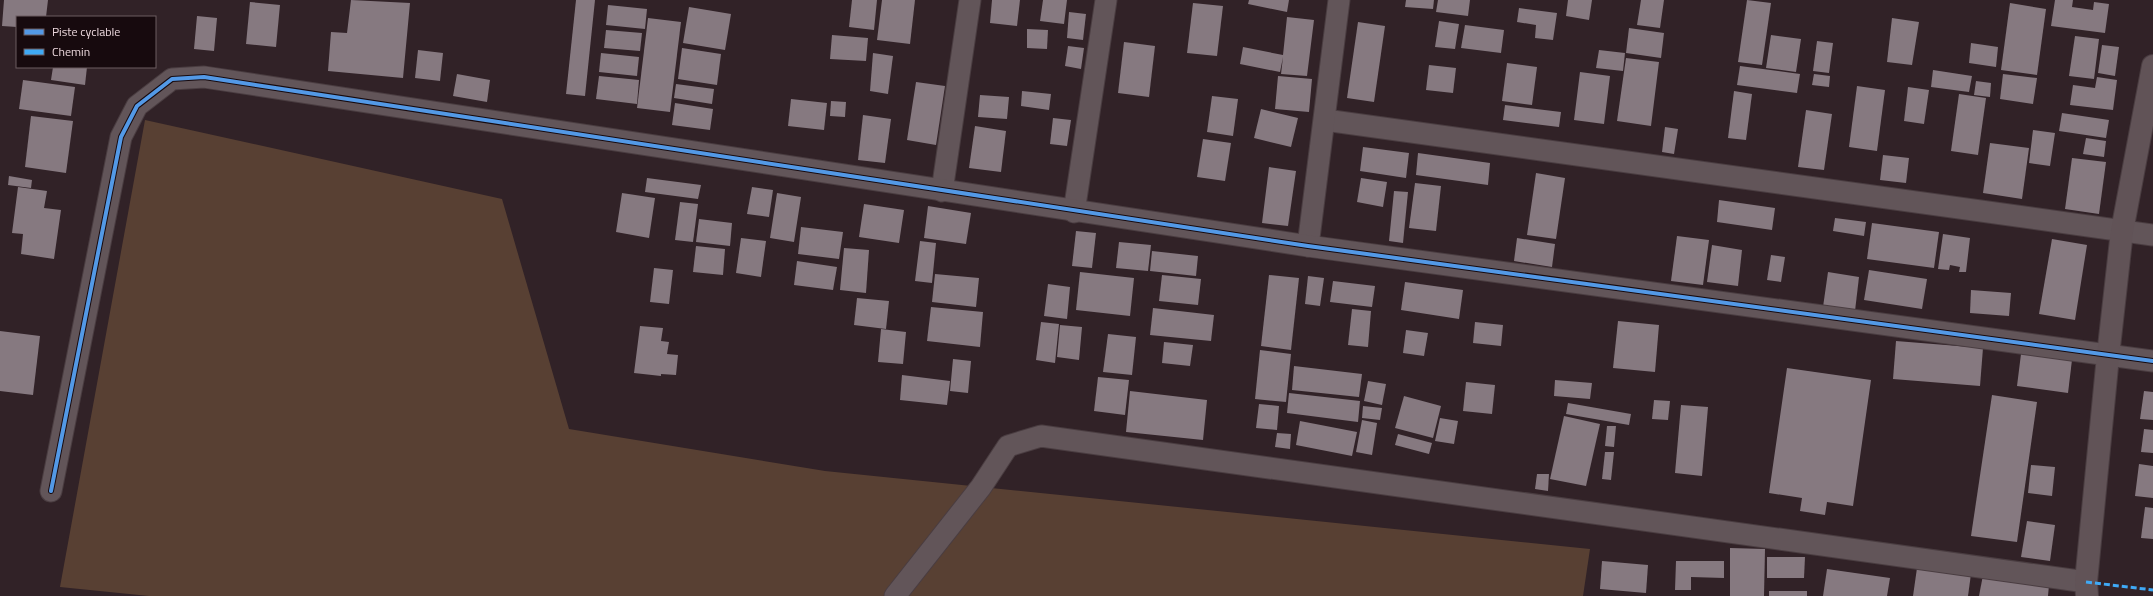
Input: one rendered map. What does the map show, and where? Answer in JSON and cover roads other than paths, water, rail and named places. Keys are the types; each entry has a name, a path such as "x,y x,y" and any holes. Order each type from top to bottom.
{"main road":[{"path":"2087,589 2108,356 2122,231 2153,66"}],"street":[{"path":"942,191 970,0"},
{"path":"1074,212 1106,0"},
{"path":"1308,246 1339,0"},
{"path":"51,492 121,137 137,106 172,79 204,77 1074,212 1308,246 2153,361"},
{"path":"1325,120 2153,235"},
{"path":"895,596 981,487 1008,446 1041,436 2087,589"}]}
